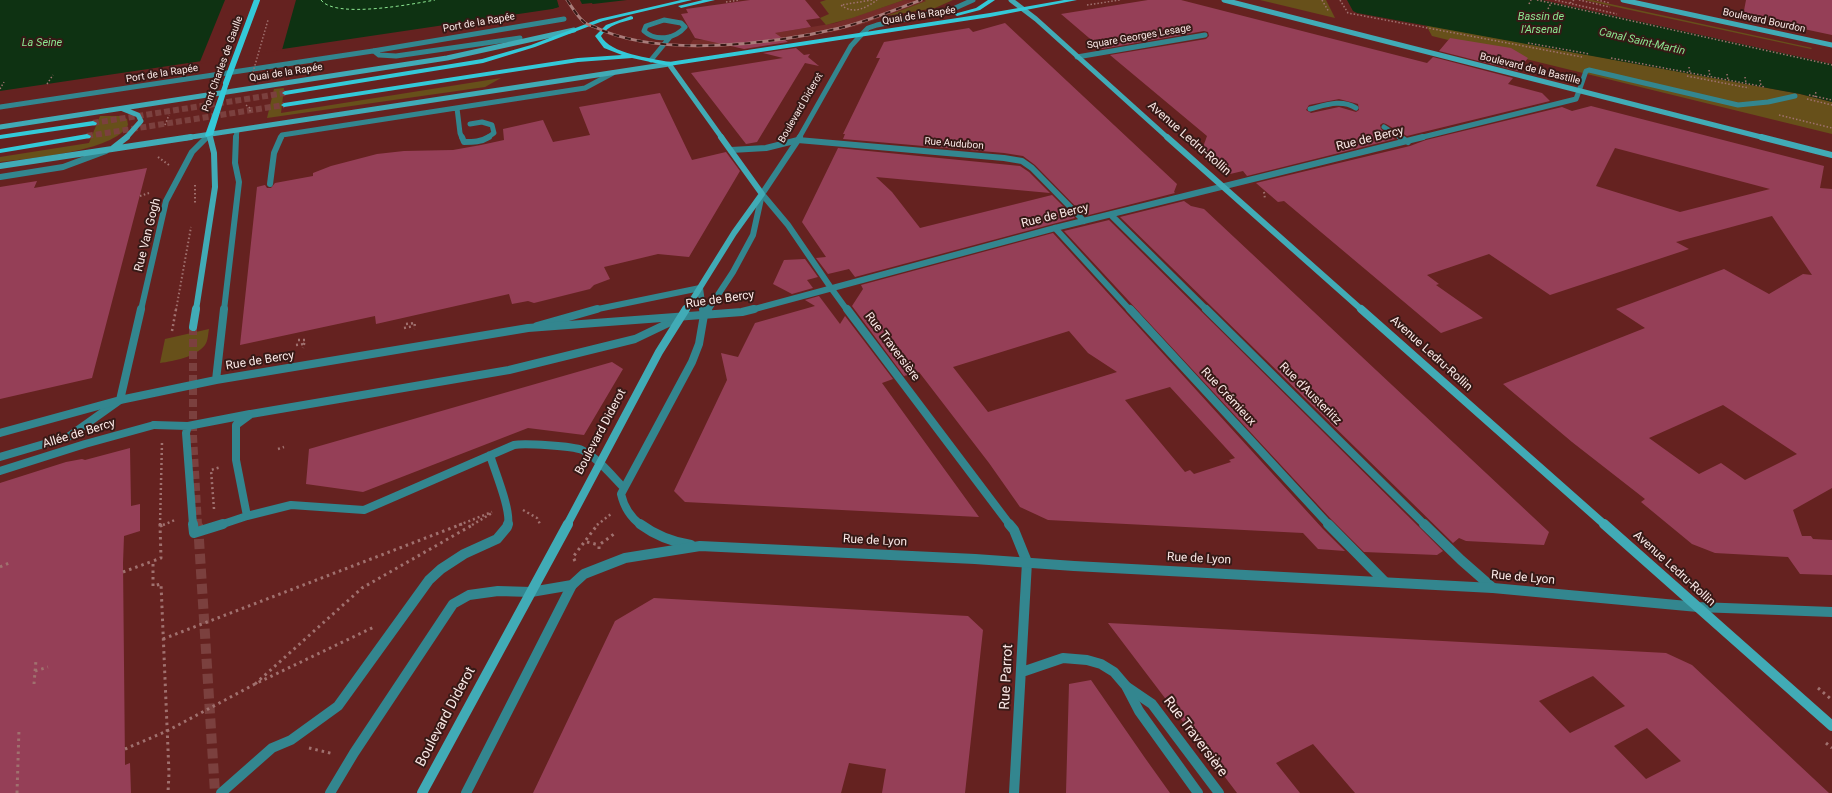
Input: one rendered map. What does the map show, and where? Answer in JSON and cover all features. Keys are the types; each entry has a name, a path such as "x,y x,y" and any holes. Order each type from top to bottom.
{"main road":[{"name":"Pont Charles de Gaulle","path":"209,135 226,83 257,0"},
{"name":"Quai de la Rapée","path":"285,93 483,61 533,46 620,14 689,0"},
{"path":"632,56 600,42 598,36 611,25 638,16 712,0"},
{"name":"Quai de la Rapée","path":"861,35 978,9 992,0"},
{"name":"Quai de la Rapée","path":"0,166 278,125 861,35 1074,0"},
{"name":"Boulevard de la Bastille","path":"1224,0 1832,155"},
{"name":"Boulevard Bourdon","path":"1623,0 1832,45"},
{"name":"Avenue Ledru-Rollin","path":"1012,1 1225,187 1832,726"},
{"name":"Quai de la Rapée","path":"9,125 447,58 493,45 574,30"},
{"name":"Quai de la Rapée","path":"284,105 578,60 632,56 669,64"},
{"name":"Rue Traversière","path":"669,64 762,194"},
{"path":"111,149 125,140 136,129 141,121 138,114 121,108"},
{"path":"0,137 93,123"},
{"path":"193,327 215,187 214,153 209,135"},
{"path":"0,150 87,136"},
{"name":"Boulevard Diderot","path":"422,793 659,352 734,233 762,194"}],"street":[{"name":"Quai de la Rapée","path":"861,35 868,28 877,24 953,9 973,0"},
{"name":"Port de la Rapée","path":"0,107 374,51 564,19"},
{"path":"651,60 670,37 681,33 685,27 676,21 664,20 651,23 644,29 645,34 650,36 670,37"},
{"name":"Boulevard Diderot","path":"704,315 733,272 753,236 762,194 798,140 851,46 861,35"},
{"name":"Square Georges Lesage","path":"1077,57 1205,35"},
{"name":"Port de la Rapée","path":"374,51 374,53 379,55 396,56 493,45 520,38"},
{"path":"1579,91 1586,71 1589,70 1738,105 1768,102 1795,96"},
{"name":"Quai de la Rapée","path":"282,135 586,88 613,73"},
{"name":"Rue de Bercy","path":"0,433 120,400 216,380 528,328 681,318 742,312 1055,228 1408,142 1576,99 1579,91"},
{"path":"1310,109 1340,103 1349,104 1356,108"},
{"path":"457,108 460,133 464,142 475,143 486,140 494,133 492,125 482,122 470,124"},
{"path":"0,126 9,125"},
{"path":"270,184 274,153 282,135 278,125"},
{"path":"1384,127 1408,142"},
{"path":"216,380 239,182 234,161 234,144 237,131"},
{"name":"Rue Van Gogh","path":"120,400 166,200 181,176 192,152 209,135"},
{"path":"731,150 766,148 798,140"},
{"name":"Rue Audubon","path":"798,140 1004,158 1022,161 1032,168 1084,221"},
{"name":"Quai de la Rapée","path":"0,177 63,167 111,149"},
{"name":"Rue Traversière","path":"762,194 788,225 831,288 1014,530 1027,562"},
{"name":"Rue d'Austerlitz","path":"1111,214 1461,560 1493,588"},
{"name":"Rue Crémieux","path":"1055,228 1358,556 1385,582"},
{"name":"Boulevard Diderot","path":"700,288 704,315 699,344 692,362 621,494 621,500 624,508 645,528 681,544 700,546"},
{"name":"Rue de Bercy","path":"528,328 606,306 700,288"},
{"name":"Allée de Bercy","path":"0,471 85,444 154,425 165,424 188,426 509,370 635,339 681,318"},
{"path":"0,456 68,437 120,400"},
{"path":"247,516 239,482 234,438 236,425 251,414"},
{"path":"188,426 186,433 194,533 247,516 291,505 364,510 514,445 532,443 582,450 599,463 624,488"},
{"path":"221,793 272,748 291,740 338,706 429,580 441,568 464,554 497,539 507,527 508,518 506,506 490,455"},
{"name":"Rue de Lyon","path":"572,585 584,574 625,558 700,546 1027,562 1074,566 1493,588 1698,607 1832,612"},
{"name":"Rue Parrot","path":"1014,793 1027,562"},
{"path":"330,793 354,753 453,604 469,594 498,591 531,592 572,585"},
{"path":"466,793 572,585"},
{"name":"Rue Traversière","path":"1022,672 1063,658 1088,660 1101,664 1114,672 1126,686 1139,711 1198,793"},
{"name":"Rue Traversière","path":"1126,686 1152,704 1219,793"}],"path":[{"path":"872,0 850,1 841,5 845,10 853,11 870,6 877,0"},
{"path":"1322,0 1331,16"},
{"path":"1529,4 1531,0"},
{"path":"1537,0 1832,65"},
{"path":"1558,0 1572,3 1574,0"},
{"path":"1548,9 1551,3"},
{"path":"1567,12 1570,7"},
{"path":"1585,15 1587,11"},
{"path":"250,79 270,14"},
{"path":"1603,20 1605,15"},
{"path":"1620,23 1622,19"},
{"path":"1637,27 1640,23"},
{"path":"1655,31 1657,26"},
{"path":"1673,35 1675,30"},
{"path":"1691,39 1693,34"},
{"path":"1710,43 1711,38"},
{"path":"1528,43 1590,54"},
{"path":"1730,48 1731,43"},
{"path":"1748,51 1750,47"},
{"path":"1768,56 1769,51"},
{"path":"1788,60 1789,56"},
{"path":"1605,57 1767,87"},
{"path":"1808,60 1808,65"},
{"path":"1828,70 1829,64"},
{"path":"1689,67 1690,73"},
{"path":"1709,70 1710,77"},
{"path":"1727,74 1728,80"},
{"path":"47,84 53,75"},
{"path":"1745,77 1746,83"},
{"path":"1760,80 1761,86"},
{"path":"0,89 4,82"},
{"path":"1815,97 1816,91"},
{"path":"1808,95 1832,100"},
{"path":"1774,114 1832,128"},
{"path":"153,153 169,165 168,170"},
{"path":"195,185 196,205"},
{"path":"140,196 149,193"},
{"path":"172,331 193,220"},
{"path":"404,328 414,328 415,323 406,324"},
{"path":"298,340 305,340 303,348"},
{"path":"296,345 304,344"},
{"path":"123,572 161,558 160,451 163,439"},
{"path":"278,449 284,447"},
{"path":"214,508 211,470 223,466"},
{"path":"519,508 537,518 540,524"},
{"path":"163,639 499,509 362,588 255,684"},
{"path":"578,567 573,557 602,519"},
{"path":"160,526 175,520"},
{"path":"587,542 598,545 614,534"},
{"path":"598,545 600,552"},
{"path":"153,561 153,586 161,584 168,793"},
{"path":"0,567 9,563"},
{"path":"125,749 167,731 255,684 380,624"},
{"path":"34,684 36,660"},
{"path":"35,671 48,667"},
{"path":"17,793 19,729"}],"shaded area":[{"path":"826,0 904,0 852,18 826,25 820,18 829,14 820,2"},
{"path":"904,0 926,1 863,24 837,31 734,46 688,48 693,40 714,40 756,36 836,23"},
{"path":"924,0 953,0 935,8 886,16 926,1"},
{"path":"1260,0 1326,0 1335,18"},
{"path":"1584,0 1592,0 1812,48 1811,49"},
{"path":"1426,25 1800,94 1832,102 1832,134 1432,36"},
{"path":"501,78 485,87 267,118 274,89 284,88 281,113"},
{"path":"100,116 120,116 127,119 128,125 120,134 106,142 89,148 50,156 0,162 0,157 89,143"},
{"path":"209,329 205,345 196,353 178,360 160,363 165,339"}],"water":[{"name":"La Seine","path":"0,0 627,0 559,8 0,91"},
{"name":"Bassin de l'Arsenal","path":"1347,0 1542,0 1832,64 1832,102 1800,94 1357,13 1353,11"}],"pier":[{"path":"225,0 296,0 282,50 199,64"},
{"path":"557,0 580,0 582,4 592,3 594,7 591,5 551,11 550,10 559,7"}],"building":[{"path":"750,0 805,0 820,18 806,20 811,27 775,33 788,42 744,49 695,38 681,14 688,13 686,9"},
{"path":"1148,0 1181,0 1427,63 1433,57 1513,78 1508,84 1542,93 1550,101 1407,136 1383,123 1380,125 1381,129 1395,139 1247,176 1243,171 1230,174 1202,150 1207,136 1110,55 1206,39 1209,36 1208,32 1204,31 1102,49 1061,14","holes":["1339,99 1358,104 1359,110 1356,112 1339,107 1311,113 1306,110 1309,105"]},
{"path":"1746,0 1832,0 1832,35 1743,16"},
{"path":"1005,23 1177,184 1175,193 1085,216 1035,165 1023,156 1004,153 843,139 845,134 843,134 880,58 876,58 884,42 969,28 973,32"},
{"path":"1450,38 1511,48 1528,58 1518,71 1439,51"},
{"path":"796,48 804,55 810,54 808,57 819,66 805,63 757,142 746,144 691,73 783,58 763,53"},
{"path":"660,93 692,160 726,152 740,171 689,257 658,254 604,267 610,279 594,285 590,289 534,303 528,301 512,304 509,294 376,324 375,316 240,345 257,187 265,185 267,188 271,188 275,183 313,176 313,173 331,166 377,154 404,151 453,150 504,140 503,129 543,120 553,142 590,135 579,107"},
{"path":"1591,106 1824,166 1820,188 1832,189 1832,488 1793,510 1802,536 1811,536 1813,539 1832,540 1832,575 1800,574 1788,557 1715,553 1692,544 1641,502 1645,499 1572,442 1503,384 1645,328 1616,309 1724,269 1769,294 1803,274 1812,275 1772,216 1676,242 1689,249 1550,295 1489,254 1427,275 1439,284 1436,285 1483,318 1441,333 1284,201 1278,202 1256,183 1410,146 1426,140 1562,107 1572,111","holes":["1615,148 1770,189 1680,212 1596,186","1723,405 1797,454 1745,480 1721,463 1699,474 1649,438"]},
{"path":"838,148 1020,166 1029,172 1050,193 876,177 892,192 920,228 1052,195 1075,218 855,277 849,269 828,274 816,258 826,257 802,222"},
{"path":"147,168 92,378 0,399 0,187 37,181 34,188"},
{"path":"1184,201 1191,206 1204,209 1549,532 1544,545 1466,541 1459,538 1453,543 1120,217"},
{"path":"1109,220 1443,551 1437,555 1364,552 1330,518 1064,231"},
{"path":"1053,233 1323,529 1345,551 1318,549 1303,533 1048,520 1020,507 989,463 919,372 904,376 852,306 863,289 861,285","holes":["1069,331 1088,353 1117,372 988,412 953,367","1170,387 1235,458 1229,460 1231,462 1194,474 1190,470 1185,472 1125,400"]},
{"path":"805,259 818,277 807,280 813,288 792,294 773,284 784,260"},
{"path":"819,296 840,324 845,316 893,379 882,383 979,517 685,502 674,491 727,380 721,353 738,357 755,323 815,306 805,300"},
{"path":"612,362 623,369 584,435 528,428 363,492 306,484 309,449"},
{"path":"130,448 131,506 140,504 140,531 124,536 123,563 125,765 130,763 131,793 0,793 0,483 66,462 82,459 85,460"},
{"path":"654,598 968,616 983,630 965,793 882,793 886,769 849,763 841,793 533,793 615,621"},
{"path":"1108,623 1666,653 1692,665 1829,793 1355,793 1313,744 1276,763 1300,793 1237,793","holes":["1593,676 1625,706 1570,733 1539,701","1647,728 1681,761 1646,779 1614,746"]},
{"path":"1091,680 1170,793 1066,793 1069,684"}],"ferry route":[{"path":"321,0 329,6 342,9 375,9 435,0"}],"tunnel":[{"path":"93,123 285,93"},
{"path":"87,136 284,105"},
{"path":"193,327 193,436 198,525"},
{"path":"198,524 215,793"}],"railway":[{"path":"567,0 581,20 590,25 623,37 652,43 684,45 751,43 813,34 861,22 921,0"}],"water label":[{"name":"Canal Saint-Martin","path":"1642,42"}]}
